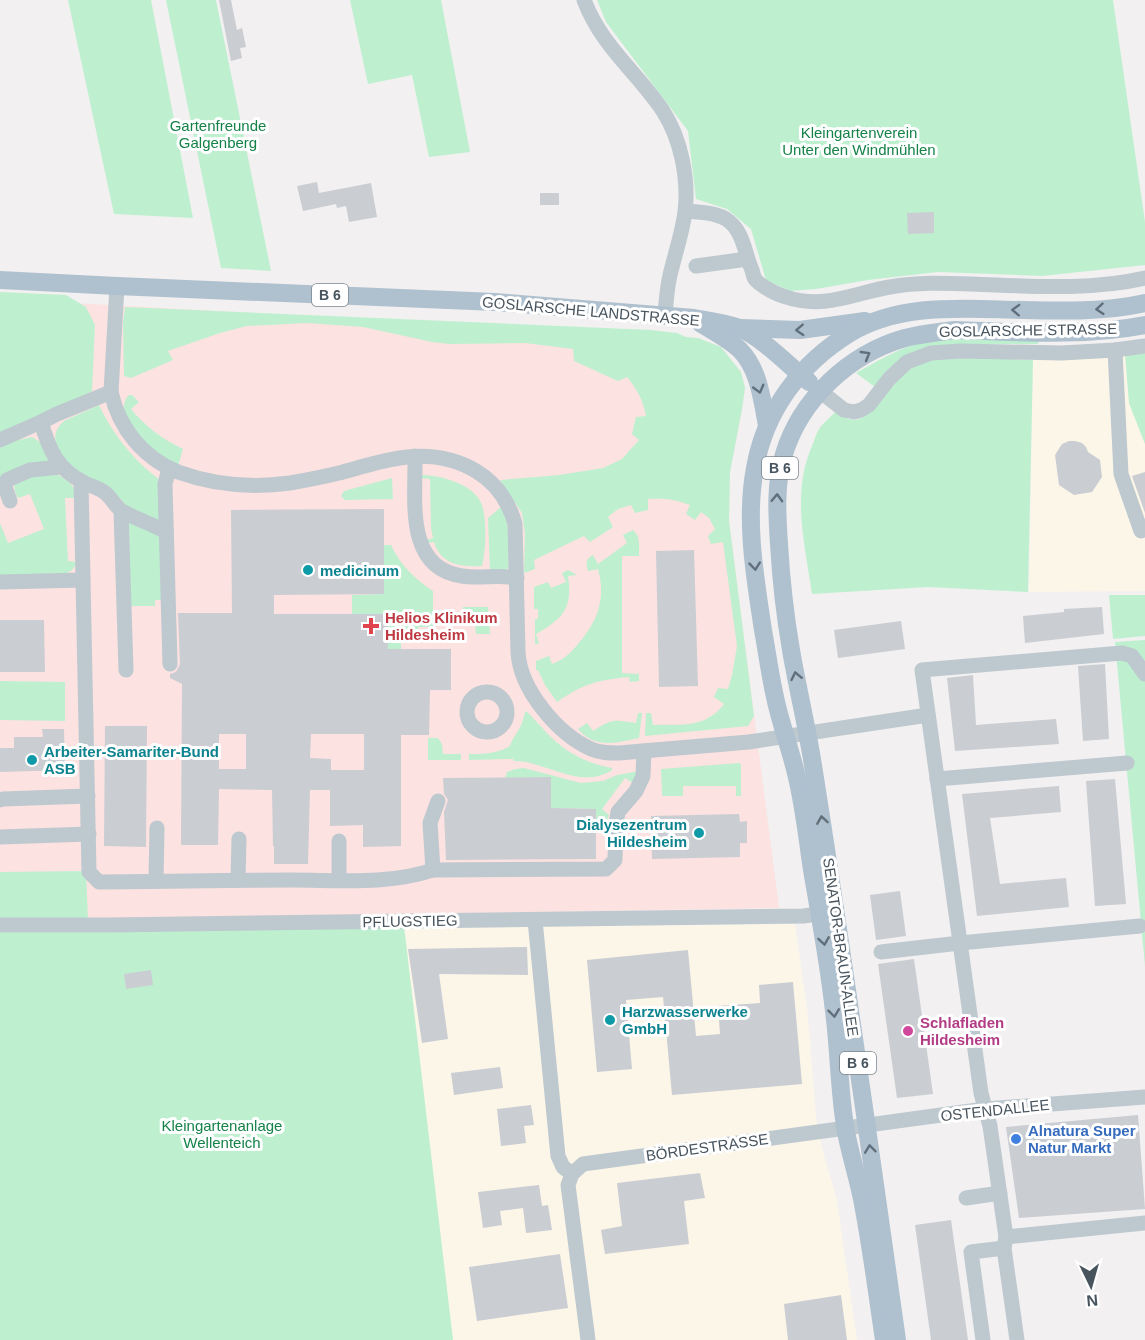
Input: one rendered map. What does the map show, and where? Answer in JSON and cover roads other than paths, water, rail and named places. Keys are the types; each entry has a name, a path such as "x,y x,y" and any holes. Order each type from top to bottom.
{"main road":[{"name":"GOSLARSCHE LANDSTRASSE","path":"0,280 495,302 694,318 740,328 765,345 800,375"},
{"path":"740,328 800,330 930,310 1087,310 1145,303"},
{"name":"B 6","path":"694,318 740,350 754,371 767,425"},
{"path":"800,375 850,333 879,319"},
{"name":"GOSLARSCHE STRASSE","path":"820,391 843,369 870,352 902,339 920,335 955,330 1087,332 1145,325"},
{"name":"B 6","path":"800,375 820,391"},
{"name":"SENATOR-BRAUN-ALLEE","path":"800,375 776,406 767,425 755,466 752,488 752,534 758,598 775,700 798,781 835,1018 845,1128 869,1232 884,1340"},
{"name":"SENATOR-BRAUN-ALLEE","path":"820,391 798,420 783,457 777,494 777,522 791,651 808,733 842,950 897,1340"}],"street":[{"path":"584,0 605,40 664,113 676,138 684,166 686,211 670,276 665,315"},
{"path":"686,211 724,217 736,227 756,280 769,289 787,297 821,302 920,282 1046,287 1127,282 1145,278"},
{"path":"696,266 747,259"},
{"path":"117,286 111,392 119,417 135,441 153,459 186,475 216,482 270,485 321,477 390,459 415,456 436,457 456,462 481,474 498,489 510,509 515,524 519,660 528,686 543,710 566,733 592,750 619,753 749,742 928,714"},
{"path":"820,391 844,410 854,412 868,405 889,379 907,363 931,353 961,351 1062,353 1145,346"},
{"path":"1114,350 1121,474 1141,531"},
{"path":"0,440 111,392"},
{"path":"41,422 54,457 61,467 81,482 104,491 121,511 156,525 166,532"},
{"path":"415,456 417,531 423,551 441,568 461,576 517,578"},
{"path":"10,501 4,484 7,480 30,470 61,467"},
{"path":"170,468 165,484 170,664"},
{"path":"81,482 89,872 99,882 384,880 418,875 433,870 606,869 615,860 618,812 636,791 644,776 644,751"},
{"path":"121,511 126,670"},
{"path":"0,582 83,580"},
{"path":"1017,1340 1000,1193 990,1126 981,1093 922,670 1126,653 1145,674"},
{"path":"504,701 528,686"},
{"path":"938,779 1127,763"},
{"path":"0,800 88,796"},
{"path":"433,870 430,823 438,801"},
{"path":"156,882 157,828"},
{"path":"0,837 89,834"},
{"path":"238,880 239,839"},
{"path":"339,841 339,880"},
{"name":"PFLUGSTIEG","path":"0,925 535,920 819,914"},
{"path":"535,920 558,1156 564,1167 572,1174 568,1185 588,1340"},
{"path":"881,952 960,942 1140,926"},
{"name":"OSTENDALLEE","path":"845,1128 985,1109 1145,1097"},
{"name":"BÖRDESTRASSE","path":"572,1174 583,1164 845,1128"},
{"path":"966,1198 1000,1193"},
{"path":"983,1340 971,1252 1005,1242 1145,1223"}],"place":[{"name":"medicinum","path":"308,570"},
{"name":"Helios Klinikum Hildesheim","path":"371,626"},
{"name":"Arbeiter-Samariter-Bund ASB","path":"32,760"},
{"name":"Dialysezentrum Hildesheim","path":"699,833"},
{"name":"Harzwasserwerke GmbH","path":"610,1020"},
{"name":"Schlafladen Hildesheim","path":"908,1031"},
{"name":"Alnatura Super Natur Markt","path":"1016,1139"}],"park label":[{"name":"Gartenfreunde Galgenberg","path":"218,134"},
{"name":"Kleingartenverein Unter den Windmühlen","path":"859,140"},
{"name":"Kleingartenanlage Wellenteich","path":"222,1134"}]}
